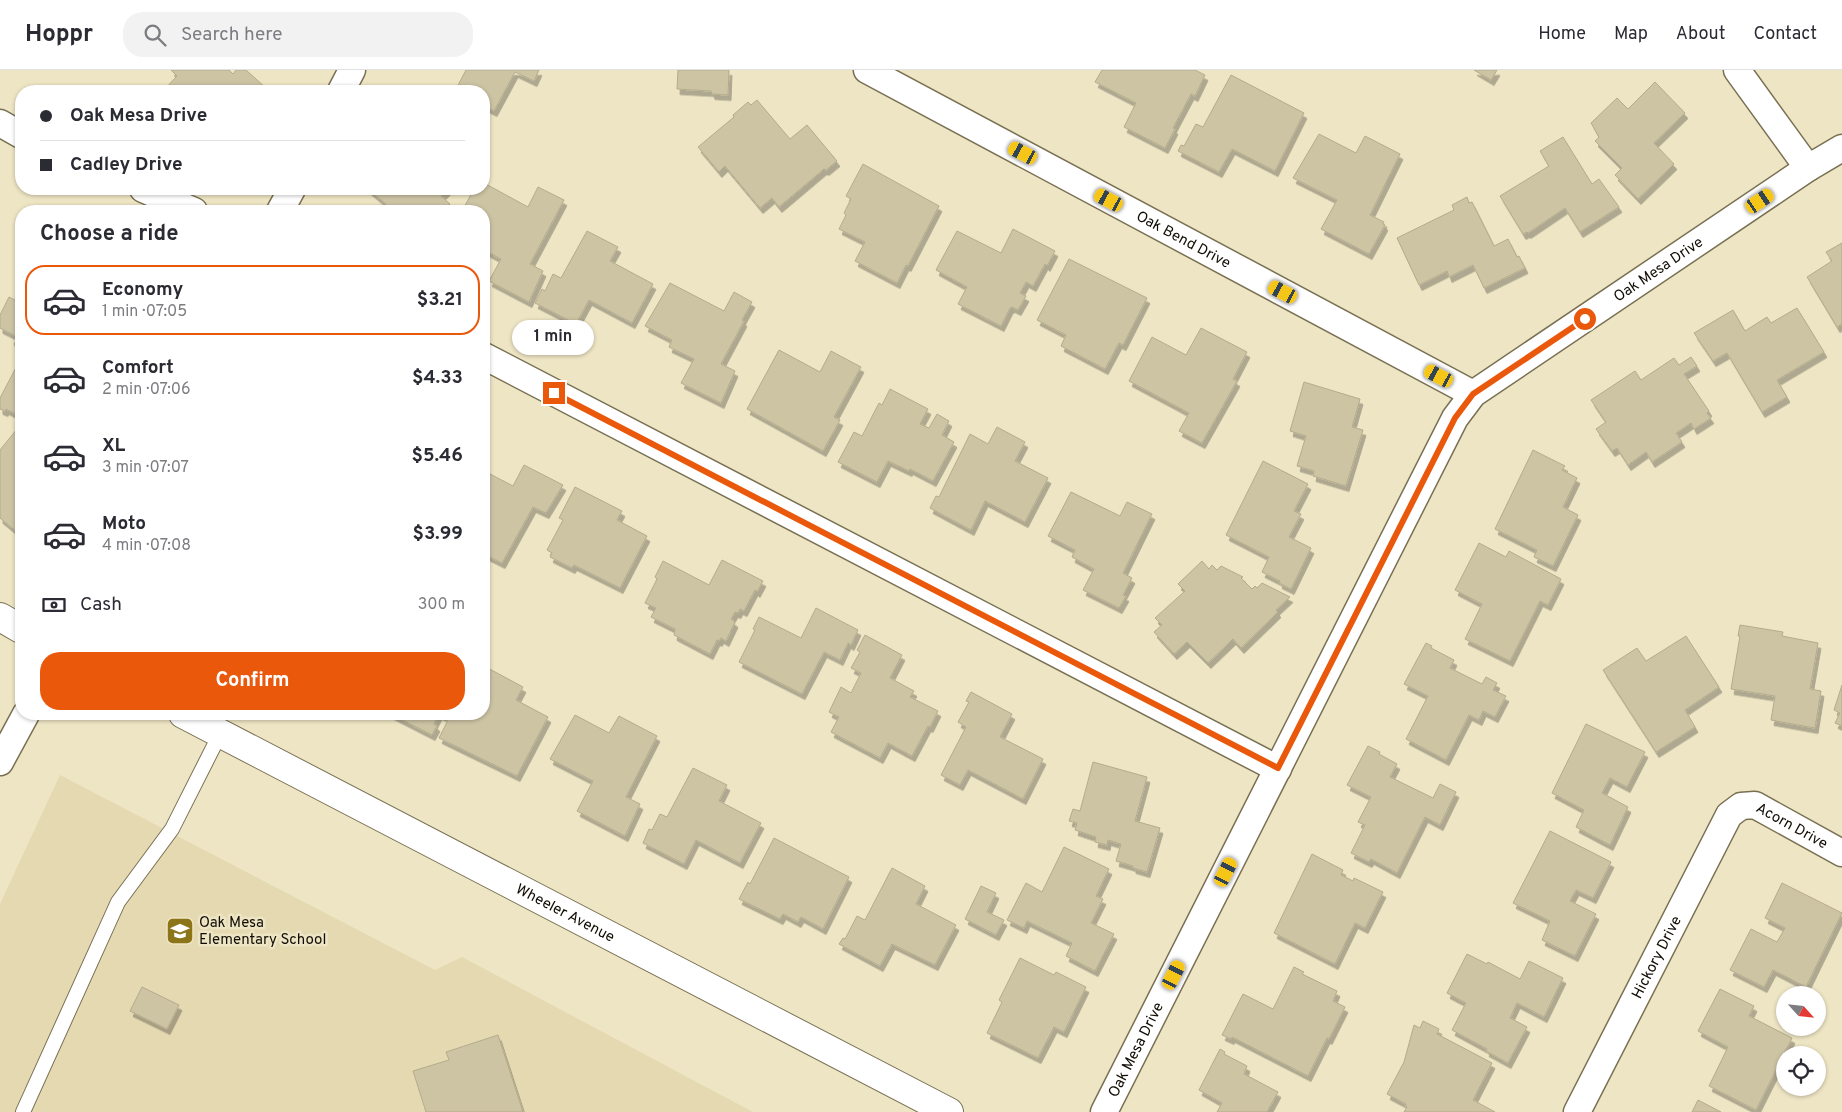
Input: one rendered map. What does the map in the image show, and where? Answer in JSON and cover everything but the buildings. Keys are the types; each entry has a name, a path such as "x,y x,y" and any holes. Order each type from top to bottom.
{"main road":[{"path":"0,618 15,625"},
{"name":"Wheeler Avenue","path":"194,720 949,1112"}],"street":[{"path":"344,85 352,70"},
{"name":"Oak Bend Drive","path":"867,70 1473,394"},
{"path":"1738,70 1808,168"},
{"path":"0,123 15,132"},
{"name":"Oak Mesa Drive","path":"1104,1112 1455,418 1473,394 1808,168 1842,148"},
{"path":"158,195 180,205"},
{"path":"490,359 1278,768"},
{"path":"0,762 23,720"},
{"name":"Acorn Drive","path":"1741,806 1755,806 1842,853"},
{"name":"Hickory Drive","path":"1577,1112 1730,814 1741,806"}],"lane":[{"path":"23,1112 118,902 172,829 220,734"}],"shaded area":[{"name":"Oak Mesa Elementary School","path":"60,775 435,970 462,957 753,1112 0,1112 0,904"}],"place":[{"name":"Oak Mesa Elementary School","path":"180,931"}],"route":[{"path":"554,393 1278,768 1455,418 1473,394 1585,319"}]}
